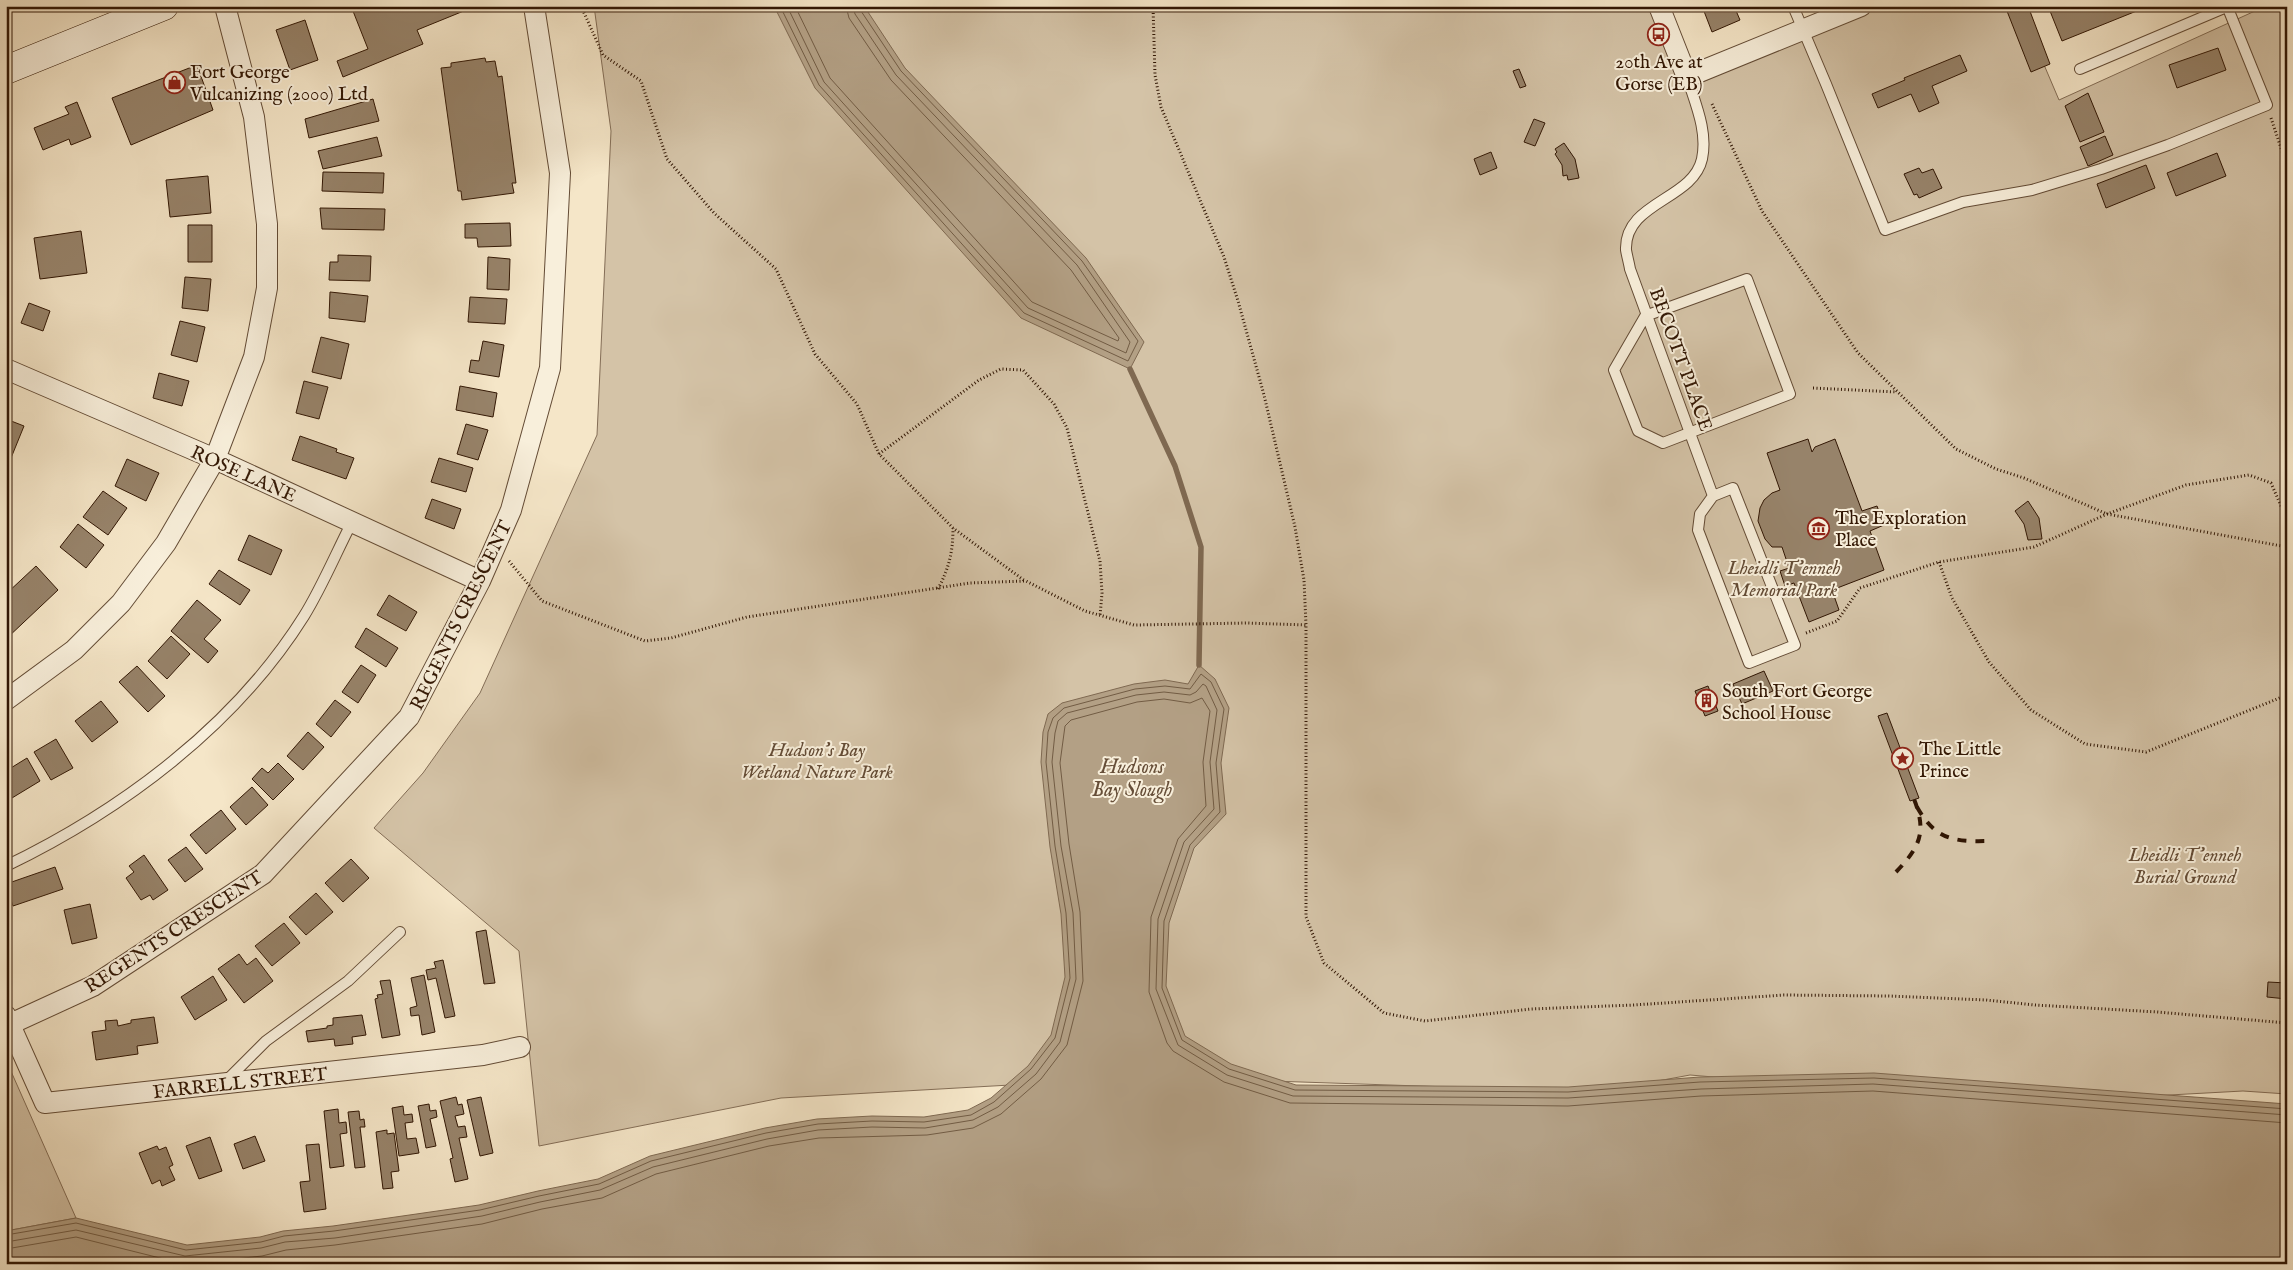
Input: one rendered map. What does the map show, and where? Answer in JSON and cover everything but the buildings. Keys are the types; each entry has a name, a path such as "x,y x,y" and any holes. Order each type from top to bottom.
{"main road":[{"path":"6,70 164,6"}],"street":[{"path":"6,700 74,650 121,602 166,543 215,459 254,358 267,288 267,224 254,117 225,6"},
{"name":"REGENTS CRESCENT","path":"7,1022 93,986 263,874 409,717 480,581 512,510 550,368 560,172 534,6"},
{"path":"1660,6 1687,77 1861,6"},
{"name":"ROSE LANE","path":"6,369 215,459 480,581"},
{"name":"FARRELL STREET","path":"7,1022 45,1103 483,1055 520,1047"}],"lane":[{"path":"1792,6 1885,230 1963,202 2032,190 2101,169 2168,145 2267,105 2228,6 2080,69"},
{"name":"BECOTT PLACE","path":"1687,77 1701,120 1704,142 1701,161 1692,178 1677,192 1649,208 1638,218 1630,233 1626,249 1630,268 1713,496"},
{"path":"1747,279 1790,394 1663,442 1638,431 1614,370 1647,314 1747,279"},
{"path":"1733,488 1795,645 1749,663 1698,530 1700,514 1713,496 1733,488"},
{"path":"6,866 92,821 140,788 240,700 271,663 304,615 352,522"},
{"path":"224,1084 266,1041 348,981 400,932"}],"path":[{"path":"581,6 603,55 641,81 667,159 714,212 776,269 815,354 857,404 879,454 953,528 1026,581 1100,616 1134,625 1247,623 1306,625"},
{"path":"1153,6 1154,75 1161,107 1214,232 1238,301 1264,395 1295,527 1304,580 1306,625 1306,918 1324,963 1384,1012 1425,1021 1558,1008 1784,995 1860,995 1986,1000 2287,1022"},
{"path":"1687,77 1713,105 1762,211 1858,353 1956,449 1996,469 2024,478 2107,514 2287,547"},
{"path":"2267,105 2287,166"},
{"path":"879,454 979,380 1001,369 1023,370 1054,404 1067,428 1100,561 1102,593 1100,616"},
{"path":"1813,388 1898,392"},
{"path":"1805,634 1837,621 1860,588 1939,562 2034,547 2107,514 2186,484 2248,475 2271,483 2285,515 2287,538"},
{"path":"938,589 948,570 953,550 953,528"},
{"path":"493,552 507,558 542,601 645,641 671,638 747,617 970,583 1026,581"},
{"path":"1939,562 1952,598 1989,662 2031,710 2085,744 2146,752 2287,695"}],"green space":[{"name":"Lheidli T'enneh Memorial Park","path":"594,6 1669,6 1700,83 1876,6 2019,6 2059,100 2266,6 2287,6 2287,1094 2243,1091 2022,1103 1690,1075 1598,1092 1152,1077 781,1098 539,1146 519,951 374,828 423,773 480,693 597,435 611,131"},
{"path":"6,1060 76,1218 6,1231"}],"water":[{"path":"774,6 864,6 905,68 1086,258 1144,342 1130,369 1021,318 815,88"},
{"path":"1199,665 1215,679 1229,708 1221,763 1226,814 1194,848 1169,923 1166,986 1185,1036 1231,1064 1296,1085 1568,1087 1700,1077 1874,1073 2287,1104 2287,1264 6,1264 6,1231 76,1218 187,1245 260,1237 283,1231 333,1226 479,1205 598,1179 650,1156 765,1128 817,1119 872,1116 924,1117 968,1110 991,1098 1028,1066 1051,1035 1065,977 1061,914 1050,847 1041,762 1043,732 1048,714 1062,703 1134,684 1165,680 1188,684"}],"waterway":[{"name":"Hudsons Bay Slough","path":"1130,369 1175,466 1201,547 1199,665"}],"railway":[{"path":"1896,872 1911,855 1919,839 1920,821 1914,799"},
{"path":"1917,807 1931,826 1946,836 1965,841 1988,841"}],"place":[{"name":"20th Ave at Gorse (EB)","path":"1659,35"},
{"name":"Fort George Vulcanizing (2000) Ltd","path":"174,82"},
{"name":"The Exploration Place","path":"1819,528"},
{"name":"South Fort George School House","path":"1706,701"},
{"name":"The Little Prince","path":"1903,759"}],"park label":[{"name":"Hudson's Bay Wetland Nature Park","path":"817,760"},
{"name":"Lheidli T'enneh Burial Ground","path":"2185,865"}]}
